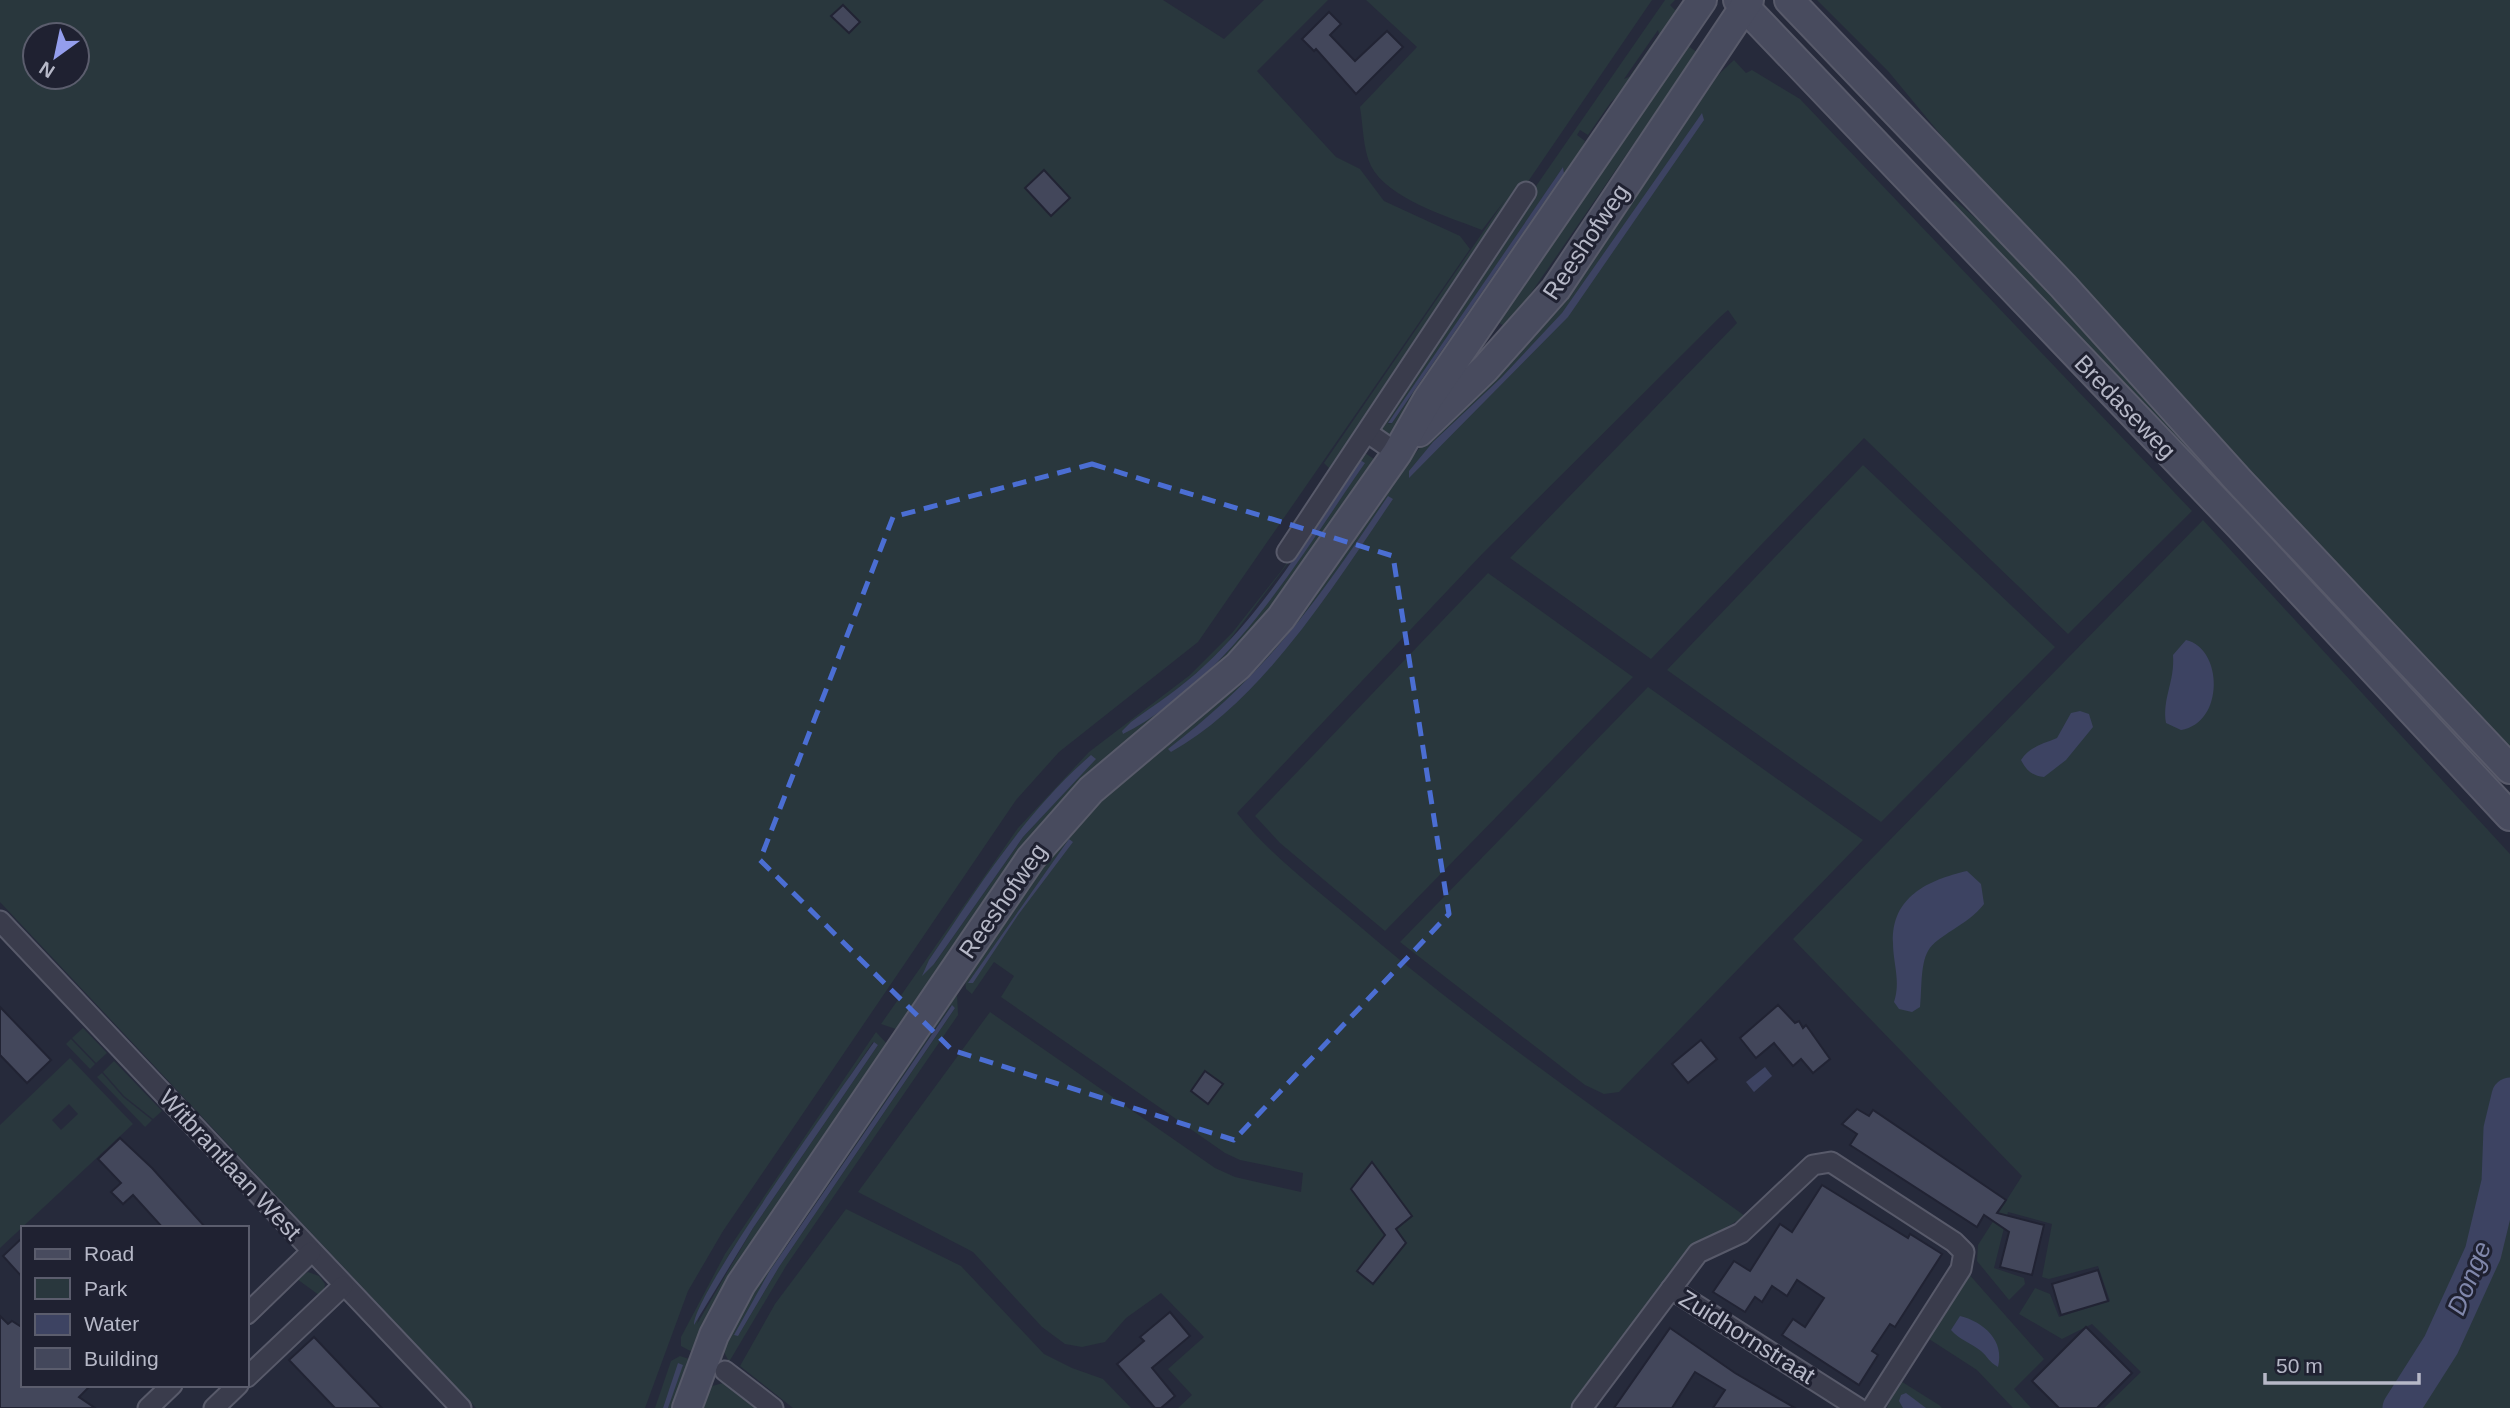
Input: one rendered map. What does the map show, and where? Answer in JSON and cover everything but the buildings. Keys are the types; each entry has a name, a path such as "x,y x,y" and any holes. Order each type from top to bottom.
{"street":[{"name":"Reeshofweg","path":"687,1408 714,1335 741,1284 1031,858 1091,790 1238,666 1281,618 1397,453 1428,399 1702,0"},
{"name":"Bredaseweg","path":"1789,0 2063,286 2239,481 2510,769"},
{"name":"Reeshofweg","path":"1397,453 1485,369 1556,289 1744,2"},
{"name":"Bredaseweg","path":"1744,2 2506,808"},
{"path":"1287,552 1526,192"},
{"path":"1368,433 1397,453"},
{"path":"2215,500 2212,489 2215,477 2223,475 2239,481"},
{"name":"Witbrantlaan West","path":"0,921 461,1408"},
{"path":"1582,1408 1698,1253 1741,1233 1813,1165 1831,1162 1955,1242 1964,1252 1961,1269 1872,1408"},
{"path":"248,1313 311,1252"},
{"path":"248,1376 343,1286"},
{"name":"Zuidhornstraat","path":"1671,1289 1858,1408"},
{"path":"725,1371 774,1408"},
{"path":"148,1408 170,1387"},
{"path":"214,1408 236,1387"}],"highlighted area":[{"path":"1092,464 1393,556 1449,914 1234,1140 952,1050 760,860 893,517"}],"green space":[{"path":"0,0 1163,0 1224,39 1264,0 1328,0 1257,71 1336,157 1360,169 1384,201 1460,236 1470,249 1198,642 1059,752 1016,800 723,1231 688,1291 645,1408 476,1408 0,902"},
{"path":"1366,0 1652,0 1331,470 1324,463 1505,200 1482,230 1420,206 1379,178 1368,160 1360,107 1417,47"},
{"path":"1665,0 1675,0 1670,5 1675,10 1680,5 1684,9 1642,73 1611,102 1588,135 1580,130 1577,135 1585,141 1569,182 1392,436 1388,436 1381,430 1382,423 1512,233 1525,202","holes":["1658,30 1659,34 1629,77 1624,79","1563,167 1564,173 1392,423 1388,424"]},
{"path":"1817,0 2510,0 2510,753 1969,169 1888,71"},
{"path":"1682,42 1697,52 1507,328 1493,319"},
{"path":"1734,60 1746,73 1752,70 1800,99 2192,511 2068,634 1864,438 1651,659 1510,558 1737,323 1728,310 1483,553 1237,813 1262,842 1290,868 1397,958 1544,1071 1745,1216 1692,1248 1570,1408 1178,1408 1192,1395 1168,1369 1204,1337 1161,1293 1126,1318 1105,1342 1082,1347 1065,1344 1042,1327 973,1252 858,1192 990,1012 1215,1168 1235,1177 1301,1192 1303,1173 1240,1160 1225,1153 1001,997 1014,976 994,962 972,994 966,989 965,980 1047,856 1387,487 1391,489 1394,485 1391,482 1438,426 1570,290 1718,75"},
{"path":"1955,200 2032,268 2200,452 2192,460 1950,205"},
{"path":"1362,451 1377,461 1296,579 1248,638 1199,686 899,1030 881,1024 1018,828 1089,752 1190,675 1232,633 1282,570","holes":["1364,463 1285,580 1227,652 1200,679 1123,734 1205,666 1228,642","1095,759 1023,837 934,964 929,960 1005,850 1050,795 1082,763"]},
{"path":"1863,465 2055,647 1881,822 1667,670"},
{"path":"2203,520 2510,854 2510,1408 2104,1408 2141,1372 2092,1324 2062,1339 2019,1314 2035,1288 2050,1294 2059,1317 2110,1301 2098,1266 2049,1279 2042,1277 2052,1224 2008,1212 1994,1268 2024,1278 2025,1284 2009,1300 1977,1261 1978,1245 2022,1176 1793,939"},
{"path":"1488,573 1633,677 1385,931 1280,843 1255,816"},
{"path":"2351,614 2396,662 2388,669 2343,622"},
{"path":"1648,687 1863,840 1619,1092 1604,1094 1585,1085 1400,942"},
{"path":"957,994 958,1015 786,1266 729,1362 721,1346 750,1291 950,997","holes":["951,1006 955,1008 779,1267 738,1336 787,1245"]},
{"path":"83,1028 107,1053 96,1063 72,1038"},
{"path":"876,1032 889,1046 694,1353 681,1346 681,1337 725,1254","holes":["873,1042 878,1045 753,1228 697,1324 704,1299 730,1253"]},
{"path":"71,1039 95,1064 90,1069 66,1044"},
{"path":"70,1058 133,1124 0,1248 0,1125","holes":["69,1104 78,1114 61,1130 52,1120"]},
{"path":"114,1061 162,1111 153,1119 124,1096 103,1072"},
{"path":"102,1073 123,1097 152,1120 145,1127 97,1077"},
{"path":"846,1209 961,1266 1044,1354 1103,1379 1131,1408 793,1408 740,1366 775,1304"},
{"path":"308,1272 319,1276 325,1284 323,1298 297,1279"},
{"path":"1967,1272 2044,1359 2014,1389 2031,1408 2013,1408 1977,1370 1926,1337"},
{"path":"680,1356 692,1360 674,1408 668,1408 679,1363 663,1408 655,1408 671,1361"},
{"path":"1899,1380 1939,1405 1942,1408 1887,1408"},
{"path":"728,1383 765,1408 698,1408 709,1387"}],"water":[{"path":"1702,113 1704,120 1568,317 1409,478 1409,471 1433,442 1502,377 1562,313"},
{"path":"1563,167 1564,173 1392,423 1388,423"},
{"path":"1360,460 1365,463 1308,548 1282,585 1225,654 1160,712 1123,734 1122,731 1131,722 1204,666 1248,619 1288,567"},
{"path":"1388,496 1393,499 1295,638 1236,703 1205,730 1171,752 1168,749 1235,692 1290,632 1339,568"},
{"path":"2186,640 2198,646 2207,656 2214,685 2212,701 2206,714 2195,724 2181,730 2166,723 2165,714 2173,655"},
{"path":"2080,711 2089,714 2093,727 2066,760 2044,777 2030,772 2021,760 2025,755 2037,746 2057,738 2071,713"},
{"path":"1091,755 1096,759 1023,837 934,964 922,976 929,960 1003,852 1044,801"},
{"path":"1069,839 1073,842 1018,915 973,983 968,983"},
{"path":"1967,871 1981,884 1984,904 1928,951 1922,971 1920,1007 1912,1012 1899,1009 1894,1002 1897,980 1893,943 1898,914 1905,902 1926,886"},
{"path":"952,1005 955,1008 779,1267 738,1336 734,1335 769,1272"},
{"path":"874,1042 878,1045 753,1228 694,1325 700,1306 717,1274 743,1233"},
{"path":"1765,1067 1772,1076 1754,1092 1746,1082"},
{"path":"1960,1316 1977,1323 1991,1334 1998,1349 1998,1367 1951,1330"},
{"path":"678,1363 683,1365 668,1408 663,1408"},
{"path":"1906,1393 1926,1408 1903,1408 1899,1401 1901,1395"}],"waterway":[{"name":"Donge","path":"2401,1408 2441,1345 2483,1253 2500,1182 2502,1129 2510,1096"}]}
